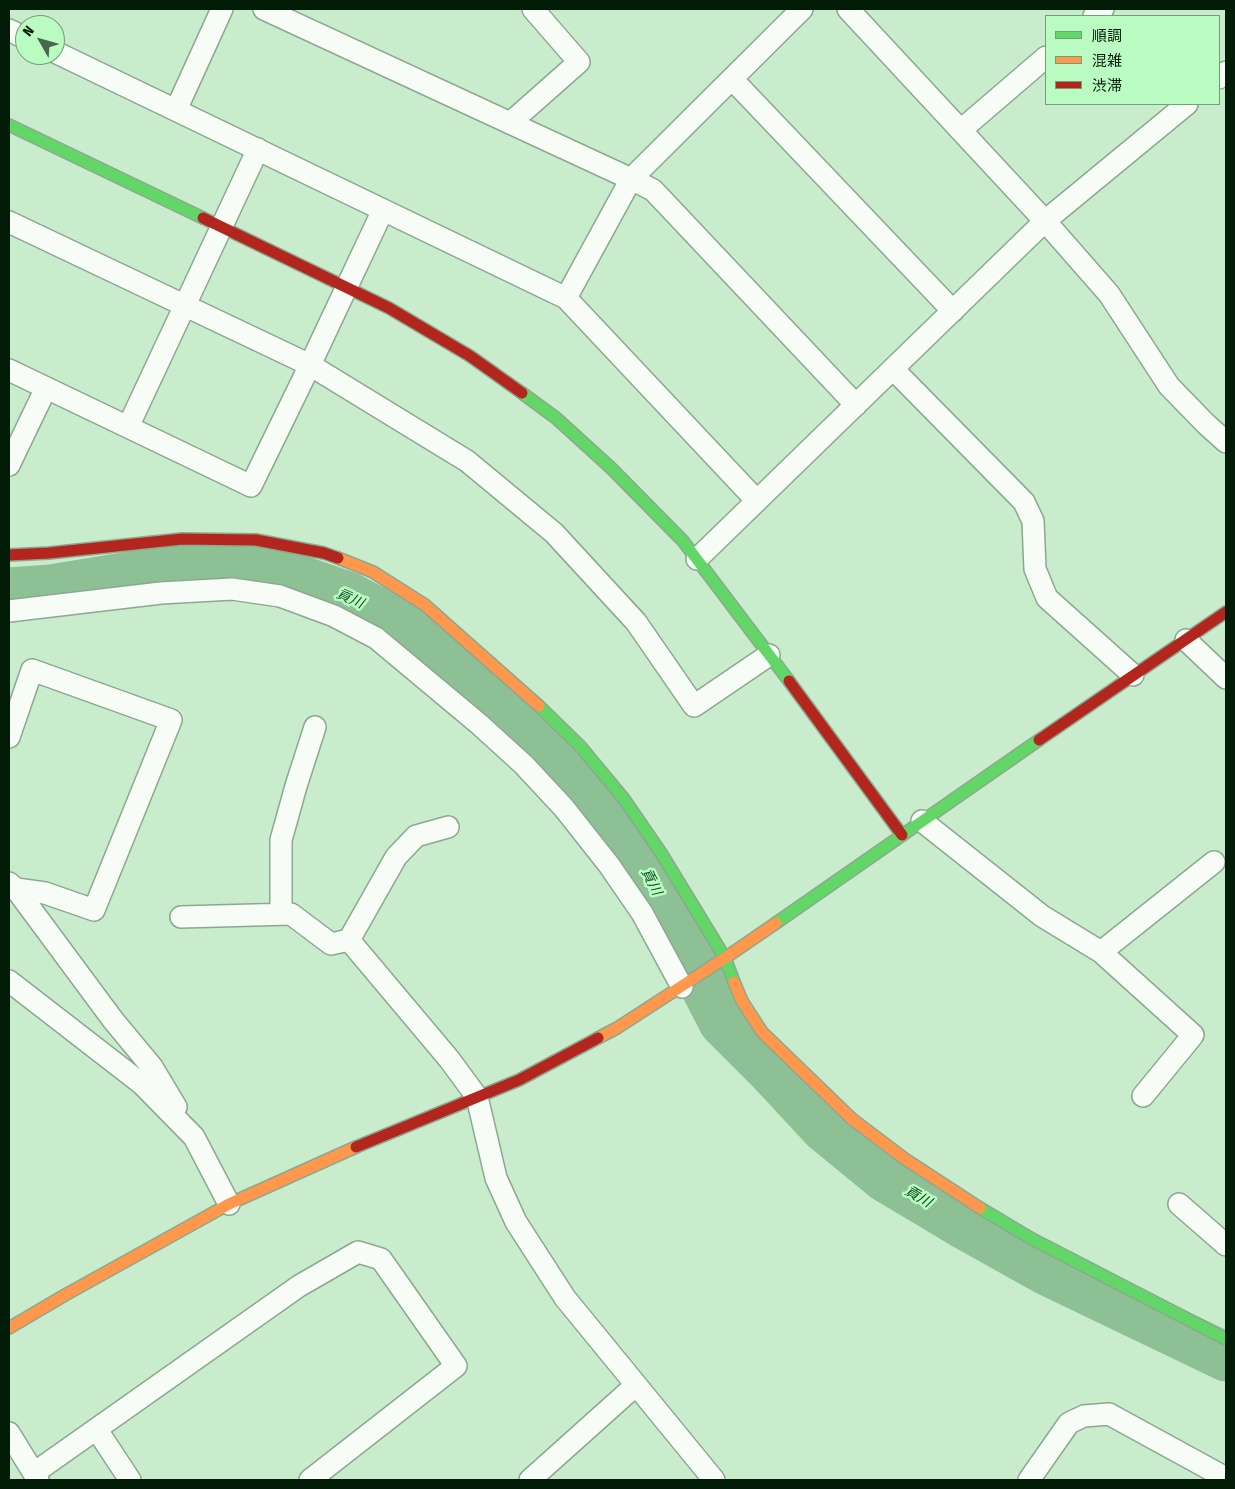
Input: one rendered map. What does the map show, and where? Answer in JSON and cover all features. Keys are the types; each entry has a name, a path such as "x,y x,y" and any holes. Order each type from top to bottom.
{"street":[{"path":"176,110 222,9"},
{"path":"264,9 631,178 653,190 856,405"},
{"path":"510,123 579,62 533,9"},
{"path":"566,298 631,178 802,9"},
{"path":"848,9 1045,221 1109,294 1169,386 1226,442"},
{"path":"65,57 566,298 757,501"},
{"path":"960,130 1045,58"},
{"path":"732,79 952,311"},
{"path":"697,560 1045,221 1186,105"},
{"path":"9,125 389,308 470,356 556,418 611,468 683,541 902,835"},
{"path":"128,427 258,149"},
{"path":"9,370 251,486 383,210"},
{"path":"9,222 310,365 467,461 554,533 636,622 694,706 769,655"},
{"path":"893,369 1024,502 1033,521 1035,569 1047,598 1133,675"},
{"path":"9,465 46,388"},
{"path":"9,555 49,553 182,539 256,540 324,553 373,572 425,605 530,697 580,746 624,799 656,846 742,1000 762,1032 804,1075 852,1119 905,1159 957,1194 1032,1239 1226,1339"},
{"path":"9,611 161,594 232,589 280,596 334,616 376,638 486,730 524,765 564,808 642,913 682,986"},
{"path":"9,1328 229,1204 354,1148 519,1080 608,1033 721,960 1226,612"},
{"path":"1186,640 1226,678"},
{"path":"9,737 32,670 171,720 94,910 45,893 12,886"},
{"path":"281,914 281,840 296,786 316,727"},
{"path":"922,821 1042,916 1101,952 1194,1035 1143,1096"},
{"path":"181,917 291,914 331,944 349,940 396,857 416,836 448,827"},
{"path":"1101,952 1214,862"},
{"path":"12,886 113,1020 152,1067 194,1137 229,1204"},
{"path":"349,940 449,1059 477,1097 496,1178 516,1222 565,1298 714,1480"},
{"path":"9,982 142,1084 194,1137"},
{"path":"1179,1204 1222,1234"},
{"path":"9,1433 36,1477 96,1430 299,1286 358,1252 381,1259 456,1366 310,1480"},
{"path":"530,1480 636,1385"},
{"path":"1029,1480 1069,1423 1084,1416 1109,1414 1226,1478"},
{"path":"96,1430 130,1480"}],"waterway":[{"name":"貢川","path":"9,592 51,589 179,568 240,569 292,577 350,597 410,629 497,701 562,761 628,837 723,1022 825,1128 886,1178 963,1224 1049,1272 1226,1357"}],"traffic: fast":[{"path":"9,125 203,218"},
{"path":"522,393 556,418 611,468 683,541 789,681"},
{"path":"539,706 580,746 624,799 661,853 725,958 734,982"},
{"path":"776,923 1039,740"},
{"path":"980,1208 1032,1239 1226,1339"}],"traffic: slow":[{"path":"338,558 373,572 425,605 539,706"},
{"path":"598,1038 617,1028 776,923"},
{"path":"734,982 742,1001 762,1032 852,1119 905,1159 980,1208"},
{"path":"9,1328 229,1204 356,1147"}],"traffic: jam":[{"path":"203,218 389,308 470,356 522,393"},
{"path":"9,555 49,553 182,539 256,540 324,553 338,558"},
{"path":"1039,740 1226,612"},
{"path":"789,681 902,835"},
{"path":"356,1147 519,1080 598,1038"}]}
